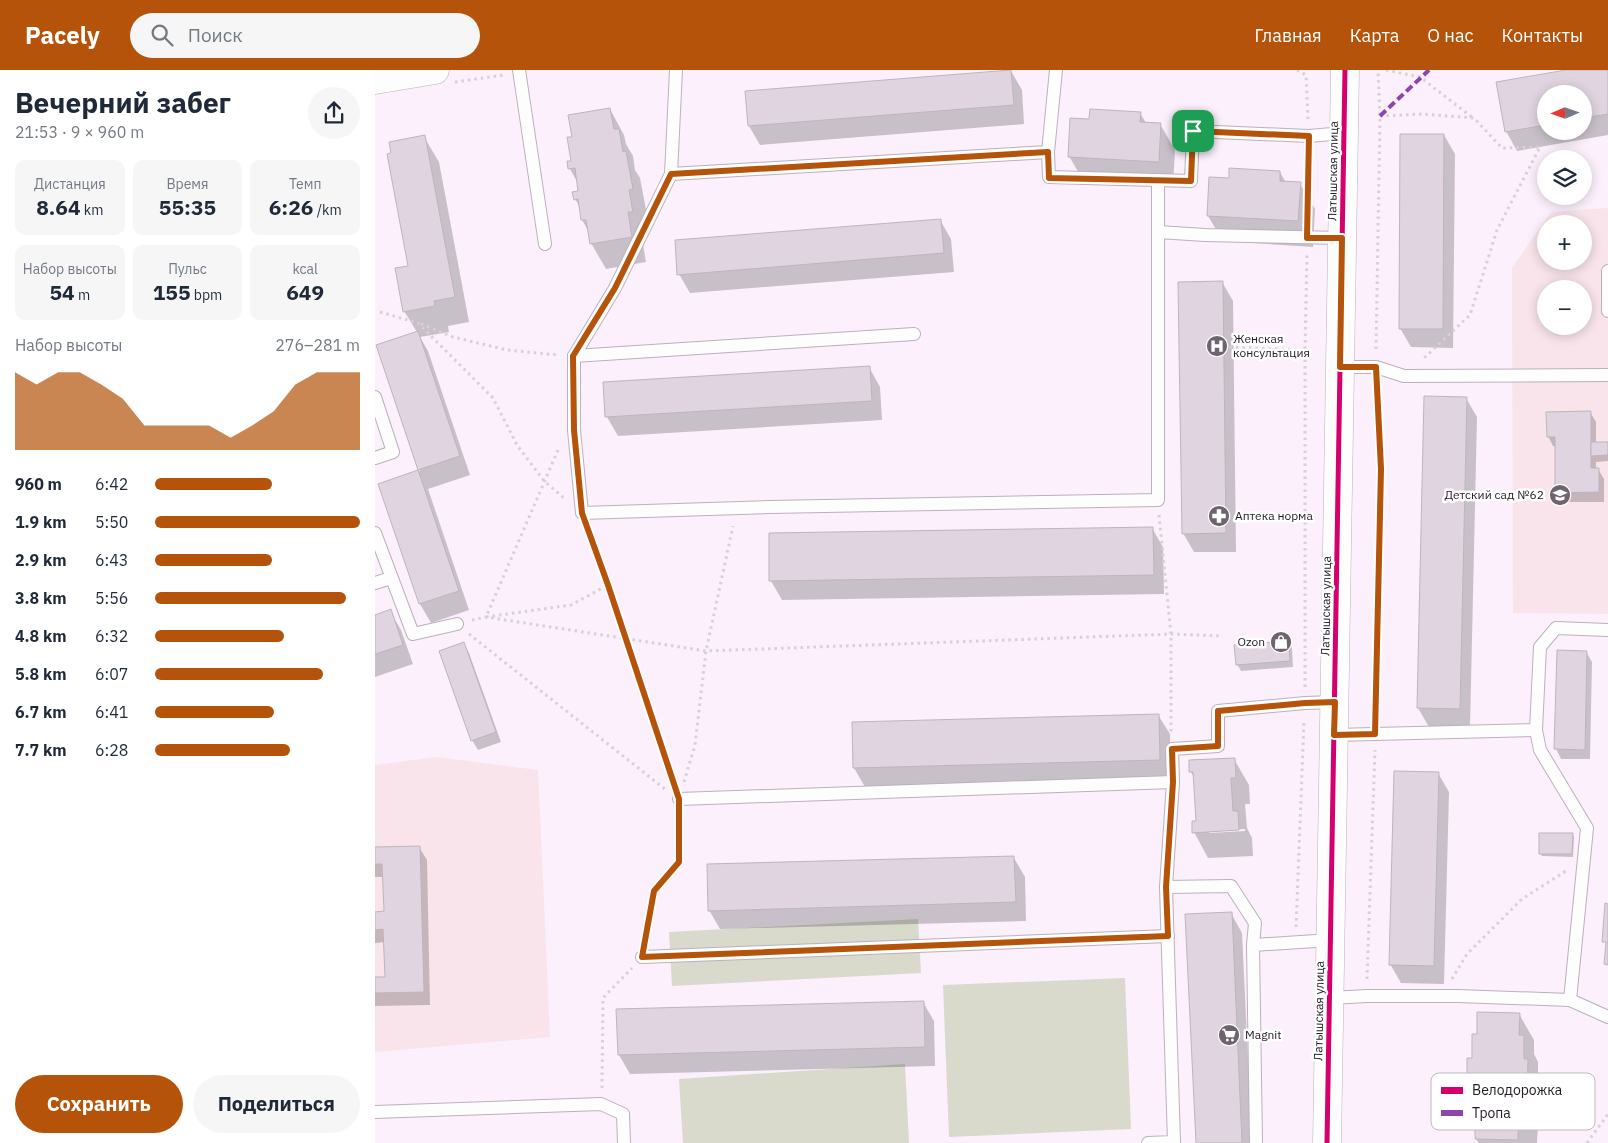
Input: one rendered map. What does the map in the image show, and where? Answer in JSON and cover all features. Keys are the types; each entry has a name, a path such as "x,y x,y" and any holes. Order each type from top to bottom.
{"street":[{"path":"375,80 435,70"},
{"name":"Латышская улица","path":"1327,1143 1345,70"}],"lane":[{"path":"519,70 545,244"},
{"path":"676,70 671,174 615,288 573,356 574,430 582,513 769,507 1158,500 1158,180"},
{"path":"1056,70 1048,152 1049,178 1191,181 1193,131 1309,136 1344,133"},
{"path":"671,174 1048,152"},
{"path":"1158,232 1342,238"},
{"path":"1608,270 1608,311"},
{"path":"573,356 914,334"},
{"path":"1340,367 1376,367 1404,376 1608,375"},
{"path":"375,397 393,452 375,458"},
{"path":"375,533 413,634 457,624"},
{"path":"375,583 391,578"},
{"path":"1570,1000 1587,828 1540,750 1536,730 1540,646 1556,628 1608,630"},
{"path":"1147,1143 1174,1142 1166,887 1173,782 1172,749 1218,746 1218,711 1335,702"},
{"path":"1334,735 1536,730"},
{"path":"679,799 1173,782"},
{"path":"1166,887 1231,886 1255,923 1253,945 1256,1143"},
{"path":"642,957 1168,936"},
{"path":"1253,945 1331,940"},
{"path":"1330,998 1441,996 1570,1000 1608,1017"},
{"path":"375,1112 601,1104 623,1114 625,1143"}],"path":[{"path":"1295,942 1305,703 1305,350 1309,136 1306,75 1297,70"},
{"path":"1367,996 1381,469 1376,367 1380,116 1378,70"},
{"path":"1386,70 1420,77 1474,118 1502,148 1540,147 1497,230 1470,314 1404,376"},
{"path":"1380,116 1422,114 1474,118"},
{"path":"380,312 418,323 453,337 507,350 573,356"},
{"path":"418,323 493,398 517,445 544,481 582,513 679,799"},
{"path":"1223,347 1305,350"},
{"path":"486,617 561,444 574,430"},
{"path":"1158,500 1171,634 1172,749"},
{"path":"601,1104 603,998 642,957 654,891 679,862 679,799 695,745 706,651 734,522"},
{"path":"457,624 486,617 571,605 608,585"},
{"path":"486,617 706,651 1171,634 1223,636"},
{"path":"457,624 679,799"},
{"path":"1441,996 1467,954 1522,899 1584,860"},
{"path":"1587,1143 1608,1114"}],"shaded area":[{"name":"Детский сад №62","path":"1608,208 1608,614 1513,613 1512,268 1537,232 1537,270 1592,270 1592,215 1549,215 1551,212"},
{"path":"436,757 538,770 550,1037 375,1052 375,765"},
{"path":"918,919 921,973 672,986 669,932"},
{"path":"1125,978 1131,1129 949,1137 943,985"},
{"path":"905,1064 909,1143 683,1143 679,1079"}],"building":[{"path":"1011,70 1014,105 748,126 745,91"},
{"path":"1566,70 1608,70 1608,114 1593,116 1593,85 1537,85 1537,127 1505,132 1496,82"},
{"path":"610,108 614,129 619,129 623,152 626,151 633,189 629,190 633,212 628,212 632,237 590,244 586,220 581,220 578,199 574,200 572,192 578,191 575,168 568,169 567,161 571,161 567,137 572,137 568,115"},
{"path":"1090,109 1141,112 1140,122 1161,123 1159,162 1068,157 1070,118 1089,119"},
{"path":"1400,134 1444,134 1443,329 1399,329"},
{"path":"425,135 455,297 434,301 435,306 403,312 395,268 408,266 387,154 391,153 389,142"},
{"path":"1229,168 1280,171 1280,181 1301,182 1298,221 1207,216 1209,177 1229,178"},
{"path":"941,219 944,253 677,275 675,240"},
{"path":"1223,281 1226,533 1182,534 1178,282"},
{"path":"418,331 460,456 418,470 376,345"},
{"path":"870,366 872,401 605,417 603,382"},
{"path":"1424,396 1467,397 1460,709 1417,708"},
{"path":"1591,411 1591,468 1599,468 1599,492 1555,493 1555,437 1547,437 1546,412"},
{"path":"1591,442 1608,442 1608,455 1591,456"},
{"path":"418,470 459,591 419,604 378,484"},
{"path":"1153,527 1154,575 769,581 769,533"},
{"path":"391,609 403,645 375,654 375,615"},
{"path":"1289,641 1290,661 1236,665 1234,645"},
{"path":"464,642 496,732 471,741 439,651"},
{"path":"1557,650 1587,651 1585,750 1554,749"},
{"path":"1159,714 1160,760 853,768 852,722"},
{"path":"1235,758 1236,778 1231,778 1233,811 1238,811 1239,830 1192,833 1192,821 1196,821 1193,772 1189,772 1189,760"},
{"path":"1394,771 1439,772 1434,966 1389,965"},
{"path":"1539,833 1573,833 1572,854 1539,854"},
{"path":"420,846 424,992 375,993 375,977 385,977 383,929 375,930 375,912 384,911 382,864 375,864 375,847"},
{"path":"1014,856 1016,902 708,911 707,864"},
{"path":"1605,903 1608,904 1608,965 1604,964 1606,942 1602,942"},
{"path":"1232,912 1242,1143 1196,1143 1185,914"},
{"path":"924,1001 925,1047 618,1055 616,1009"},
{"path":"1477,1012 1520,1013 1519,1035 1524,1035 1524,1059 1528,1059 1528,1073 1467,1073 1467,1058 1472,1058 1472,1034 1477,1034"},
{"path":"1475,1130 1518,1130 1518,1140 1475,1139"}],"marked path":[{"path":"1380,116 1429,70"}],"cycle path":[{"path":"1327,1143 1345,70"}],"place":[{"name":"Женская консультация","path":"1217,346"},
{"name":"Детский сад №62","path":"1560,495"},
{"name":"Аптека норма","path":"1219,516"},
{"name":"Ozon","path":"1281,642"},
{"name":"Magnit","path":"1229,1035"}],"route":[{"path":"1193,131 1309,136 1307,238 1342,238 1340,367 1376,367 1381,469 1375,734 1334,735 1335,702 1305,703 1218,711 1218,746 1172,749 1173,782 1166,887 1168,936 642,957 654,891 679,862 679,799 582,513 574,430 573,356 615,288 671,174 1048,152 1049,178 1191,181 1193,131"}]}
